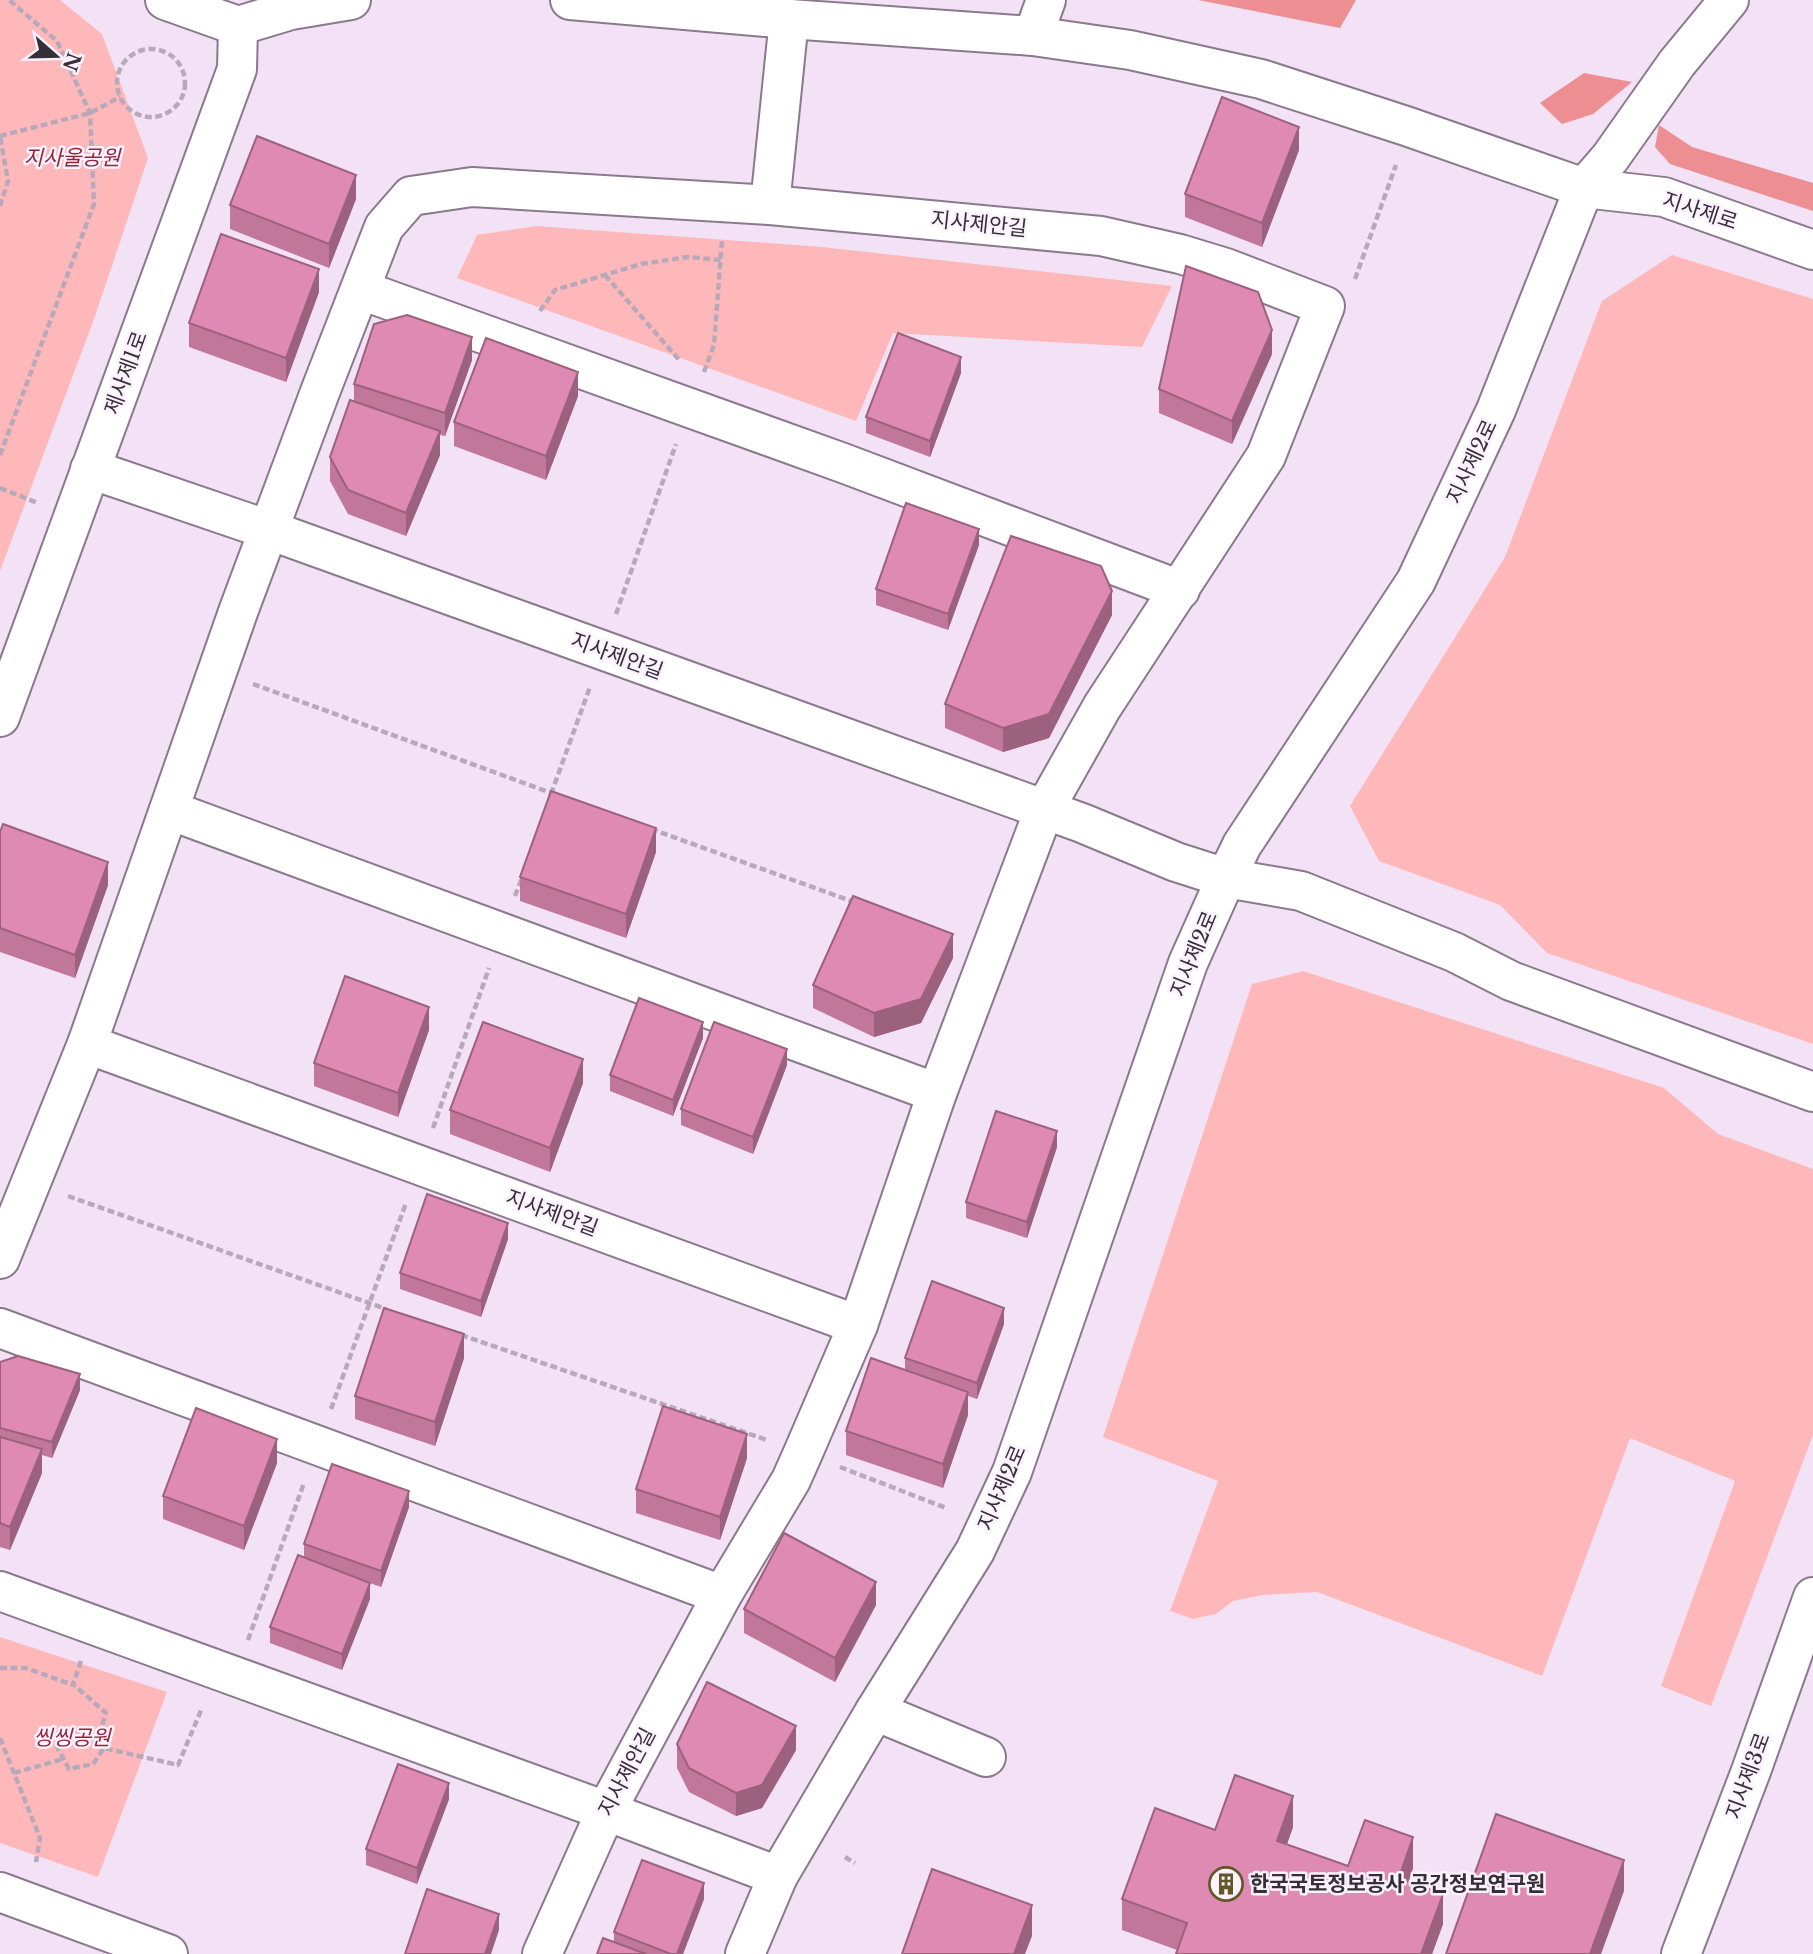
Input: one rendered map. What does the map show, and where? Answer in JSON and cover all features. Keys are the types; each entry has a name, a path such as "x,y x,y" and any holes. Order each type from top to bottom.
{"street":[{"path":"166,0 238,26 291,10 351,0"},
{"name":"지사제로","path":"570,0 1033,36 1130,50 1261,79 1584,188 1664,197 1813,250"},
{"path":"1033,36 1046,0"},
{"name":"지사제2로","path":"745,1954 778,1877 875,1711 975,1551 1012,1472 1188,963 1242,845 1416,581 1496,410 1584,188 1610,158 1677,63 1729,0"},
{"path":"770,205 789,19"},
{"name":"제사제1로","path":"0,717 237,69 238,26"},
{"name":"지사제안길","path":"0,1259 87,1044 320,392 384,227 411,196 472,187 770,205 1101,236 1192,257 1325,306 1266,456 1101,707 1045,810 937,1093 858,1325 791,1480 722,1595 606,1811 542,1954"},
{"path":"361,290 830,458 1180,590"},
{"path":"90,469 269,530"},
{"name":"지사제안길","path":"269,530 1045,810"},
{"path":"169,810 937,1093"},
{"path":"1045,810 1176,862 1226,878 1301,891 1454,952 1511,981 1813,1092"},
{"name":"지사제안길","path":"87,1044 858,1325"},
{"path":"0,1328 722,1595"},
{"path":"0,1591 606,1811 778,1877"},
{"name":"지사제3로","path":"1681,1954 1751,1772 1813,1597"},
{"path":"875,1711 986,1757"},
{"path":"0,1892 168,1954"}],"path":[{"path":"0,454 94,204 90,113 57,41 9,0"},
{"path":"150,49 158,43"},
{"path":"161,50 179,63 184,73 183,95 177,105 158,116 135,113 120,97 118,75 122,65 139,51 161,50"},
{"path":"0,206 8,181 0,136 90,113 120,97"},
{"path":"1352,287 1396,165"},
{"path":"700,383 714,345 723,228"},
{"path":"540,312 555,290 641,264 688,257 721,260"},
{"path":"605,275 683,363"},
{"path":"616,615 676,443"},
{"path":"0,488 39,504"},
{"path":"547,806 594,676"},
{"path":"245,681 564,798"},
{"path":"641,826 860,905"},
{"path":"511,907 525,869"},
{"path":"429,1139 493,957"},
{"path":"64,1195 396,1312"},
{"path":"330,1411 406,1202"},
{"path":"448,1330 772,1442"},
{"path":"829,1463 946,1508"},
{"path":"247,1644 306,1479"},
{"path":"83,1654 73,1684 106,1713 97,1741"},
{"path":"0,1668 26,1668 77,1687"},
{"path":"104,1748 93,1764 69,1769 57,1747 65,1729 84,1730 104,1748 178,1765 206,1697"},
{"path":"0,1738 40,1838 34,1875"},
{"path":"14,1773 63,1759"},
{"path":"845,1857 855,1863"}],"green space":[{"name":"지사울공원","path":"0,0 60,0 102,34 148,158 94,319 0,571"},
{"path":"536,226 822,247 1172,286 1142,347 893,333 856,421 457,278 477,235"},
{"path":"1672,255 1813,299 1813,1044 1547,953 1500,905 1379,861 1350,806 1505,557 1602,301"},
{"path":"1303,971 1664,1088 1718,1134 1813,1169 1813,1435 1711,1706 1661,1686 1735,1481 1630,1438 1542,1676 1317,1592 1262,1595 1233,1601 1216,1614 1193,1619 1170,1611 1218,1481 1103,1437 1252,984"},
{"name":"씽씽공원","path":"0,1637 167,1692 98,1877 0,1843"}],"shaded area":[{"path":"1198,0 1356,0 1340,28"},
{"path":"1584,73 1632,82 1593,114 1562,124 1540,103"},
{"path":"1659,125 1692,147 1813,183 1813,211 1670,164 1655,147"}],"building":[{"path":"1222,97 1299,127 1262,223 1185,194"},
{"path":"257,136 356,175 329,244 230,205"},
{"path":"221,234 319,269 286,358 189,323"},
{"path":"1186,266 1258,292 1272,330 1232,421 1159,389"},
{"path":"407,315 472,337 445,413 354,384 374,324"},
{"path":"898,333 961,357 930,441 866,417"},
{"path":"486,338 578,372 546,456 454,422"},
{"path":"350,400 440,431 406,513 348,490 330,457"},
{"path":"906,503 979,529 948,614 876,589"},
{"path":"1011,536 1101,566 1112,591 1049,714 1003,728 945,704"},
{"path":"551,791 656,828 626,914 520,877"},
{"path":"3,824 108,862 75,955 0,928 0,832"},
{"path":"853,896 953,934 921,999 874,1013 813,985"},
{"path":"345,976 429,1007 398,1093 314,1063"},
{"path":"639,998 703,1022 673,1100 610,1075"},
{"path":"483,1022 583,1059 550,1148 450,1110"},
{"path":"714,1022 787,1049 753,1137 681,1109"},
{"path":"996,1111 1057,1131 1027,1222 966,1202"},
{"path":"427,1194 508,1223 481,1301 400,1273"},
{"path":"932,1281 1004,1308 977,1383 905,1358"},
{"path":"384,1308 464,1334 435,1422 355,1396"},
{"path":"18,1356 80,1374 52,1442 0,1428 0,1362"},
{"path":"871,1358 968,1392 943,1464 846,1431"},
{"path":"663,1406 747,1434 720,1517 636,1489"},
{"path":"196,1408 277,1439 244,1526 163,1496"},
{"path":"0,1437 42,1449 10,1527 0,1523"},
{"path":"332,1464 409,1491 381,1571 304,1544"},
{"path":"784,1533 876,1582 835,1658 744,1609"},
{"path":"298,1555 370,1583 342,1654 270,1627"},
{"path":"707,1682 796,1726 762,1785 736,1793 689,1768 677,1744"},
{"path":"398,1764 449,1783 417,1868 366,1849"},
{"name":"한국국토정보공사 공간정보연구원","path":"1235,1775 1293,1796 1277,1841 1348,1866 1365,1820 1413,1837 1399,1878 1443,1894 1421,1954 1176,1954 1187,1923 1122,1899 1155,1808 1215,1830"},
{"name":"한국국토정보공사 공간정보연구원","path":"1496,1814 1624,1860 1590,1954 1446,1954"},
{"path":"642,1860 704,1883 677,1954 614,1932"},
{"path":"932,1869 1032,1905 1014,1954 902,1954"},
{"path":"427,1889 499,1914 485,1954 405,1954"},
{"path":"603,1938 646,1954 597,1954"}],"place":[{"name":"한국국토정보공사 공간정보연구원","path":"1226,1884"}]}
